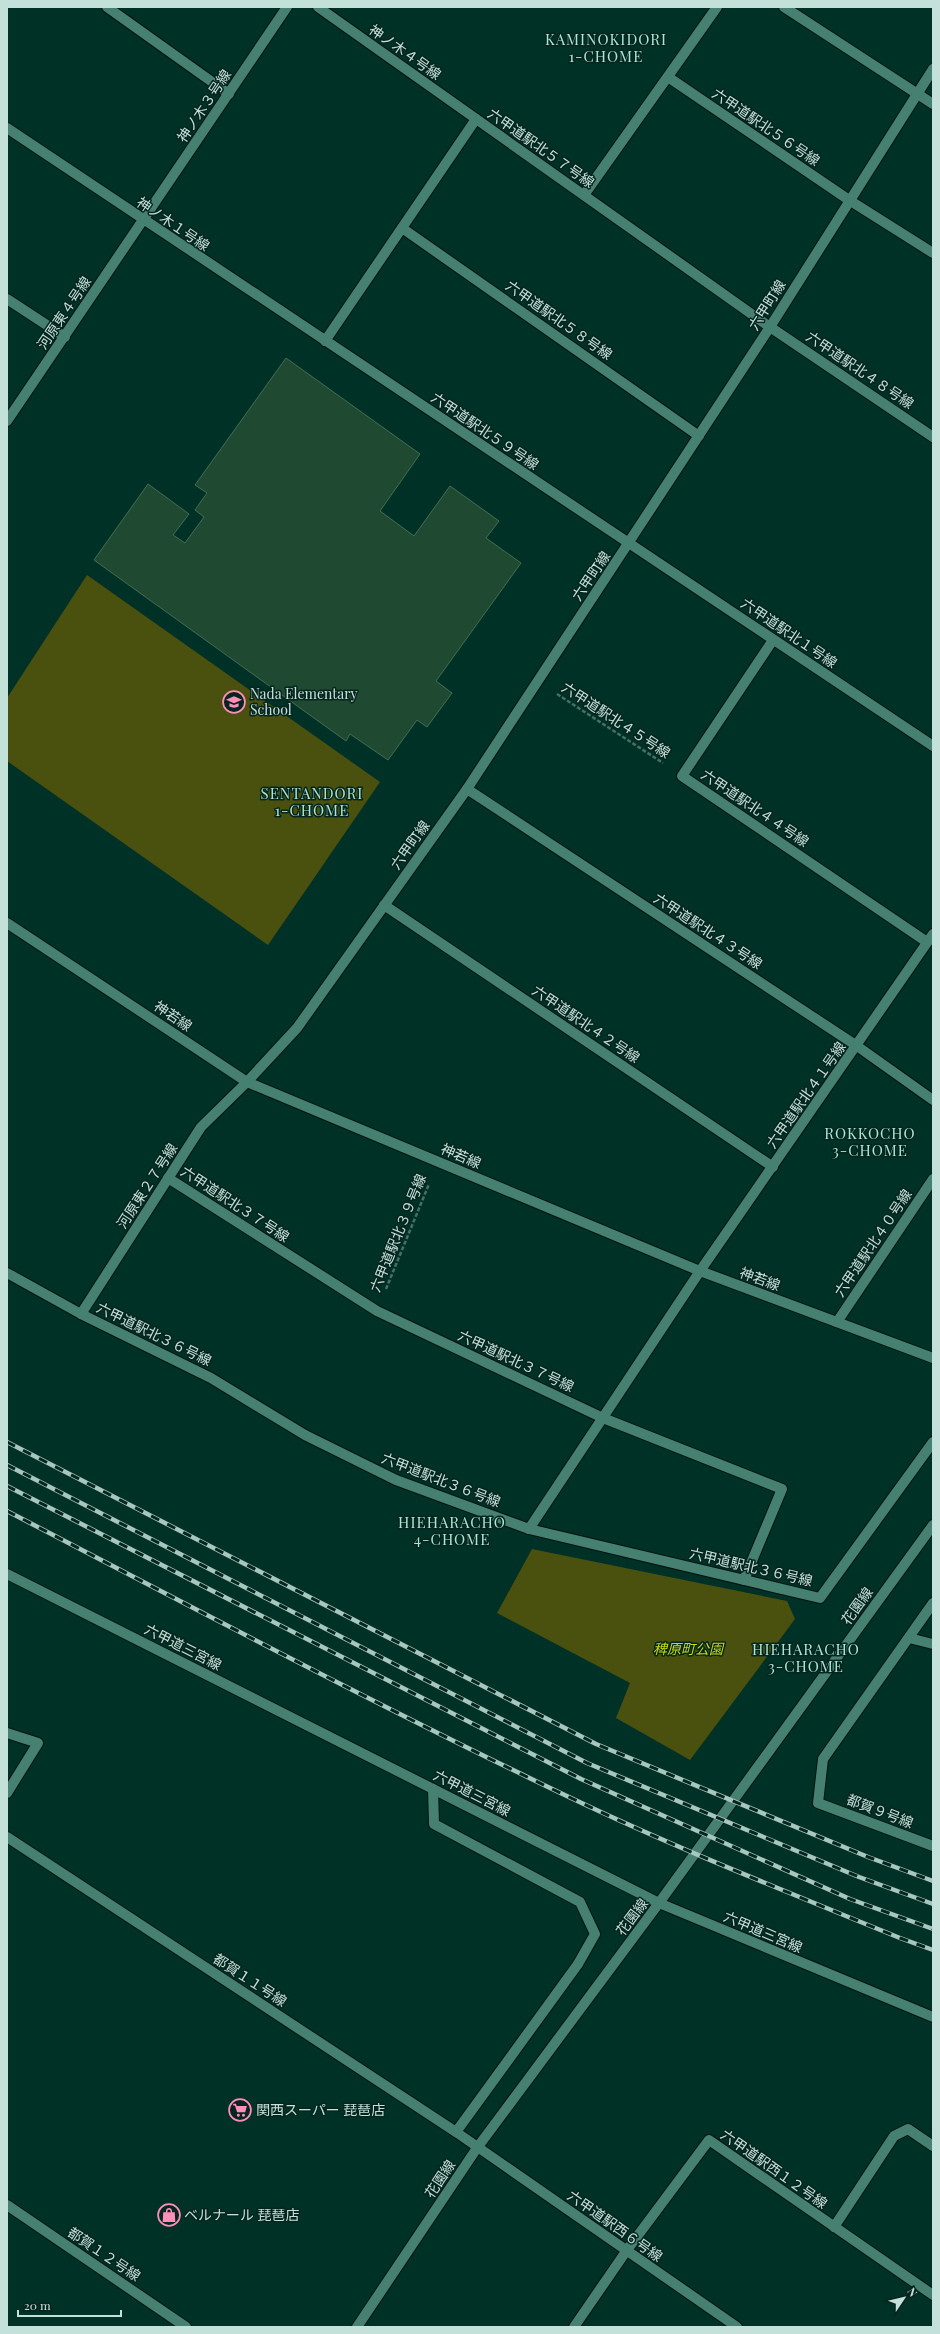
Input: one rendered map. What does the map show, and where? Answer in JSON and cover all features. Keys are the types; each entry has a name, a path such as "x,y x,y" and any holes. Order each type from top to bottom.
{"street":[{"path":"107,7 229,94"},
{"name":"神ノ木３号線","path":"144,221 287,7"},
{"name":"神ノ木４号線","path":"318,7 476,119"},
{"path":"584,195 717,7"},
{"path":"784,7 933,104"},
{"name":"六甲町線","path":"247,1082 297,1028 467,789 700,436 916,93 933,69"},
{"name":"六甲道駅北５６号線","path":"668,77 849,200 933,253"},
{"name":"六甲道駅北５７号線","path":"325,341 476,119 770,327"},
{"name":"神ノ木１号線","path":"7,128 325,341"},
{"name":"河原東４号線","path":"7,421 144,221"},
{"name":"六甲道駅北５８号線","path":"402,228 700,436"},
{"path":"7,299 65,337"},
{"name":"六甲道駅北４８号線","path":"770,327 933,437"},
{"name":"六甲道駅北５９号線","path":"325,341 629,544"},
{"name":"六甲道駅北１号線","path":"629,544 933,746"},
{"name":"六甲道駅北４４号線","path":"773,640 682,776 930,938"},
{"name":"六甲道駅北４３号線","path":"467,789 857,1046 933,1100"},
{"name":"六甲道駅北４２号線","path":"384,905 773,1167"},
{"name":"神若線","path":"7,923 247,1082 700,1271 933,1358"},
{"name":"六甲道駅北４１号線","path":"529,1529 700,1271 857,1046 930,938"},
{"name":"河原東２７号線","path":"81,1314 201,1127 247,1082"},
{"name":"六甲道駅北３７号線","path":"168,1178 377,1311 603,1418 782,1489 744,1580"},
{"name":"六甲道駅北４０号線","path":"836,1322 933,1179"},
{"name":"六甲道駅北３６号線","path":"7,1272 81,1314 211,1378 305,1435 396,1480 529,1529 820,1598 933,1442"},
{"name":"花園線","path":"357,2327 478,2148 659,1903 933,1525"},
{"name":"六甲道三宮線","path":"7,1574 659,1903 933,2017"},
{"path":"933,1603 909,1638 933,1644"},
{"name":"都賀９号線","path":"909,1638 823,1759 818,1803 933,1846"},
{"path":"7,1733 38,1743 7,1793"},
{"path":"433,1789 434,1824 580,1902 595,1934 578,1964 456,2132"},
{"name":"都賀１１号線","path":"7,1837 456,2132 478,2148"},
{"path":"834,2227 894,2136 908,2129 933,2146"},
{"name":"六甲道駅西１２号線","path":"574,2327 626,2250 709,2140 933,2295"},
{"name":"六甲道駅西６号線","path":"478,2148 737,2327"},
{"name":"都賀１２号線","path":"9,2210 186,2327"}],"path":[{"name":"六甲道駅北４５号線","path":"538,682 682,776"},
{"name":"六甲道駅北３９号線","path":"377,1311 438,1162"}],"green space":[{"path":"87,575 380,782 268,945 7,761 7,698"},
{"name":"稗原町公園","path":"532,1549 787,1601 795,1619 690,1760 616,1718 630,1683 497,1613"}],"building":[{"path":"286,358 420,454 380,511 414,536 450,486 499,521 486,538 521,563 436,681 452,693 427,727 417,720 388,760 350,734 346,741 94,560 148,484 189,514 173,535 185,543 204,517 195,510 207,493 195,485"}],"railway":[{"path":"7,1442 596,1744 868,1857 933,1881"},
{"path":"7,1465 587,1763 859,1877 933,1904"},
{"path":"7,1486 581,1779 850,1899 933,1929"},
{"path":"7,1511 358,1693 500,1764 611,1817 734,1870 933,1950"}],"place":[{"name":"Nada Elementary School","path":"234,702"},
{"name":"関西スーパー 琵琶店","path":"240,2110"},
{"name":"ベルナール 琵琶店","path":"169,2215"}],"district":[{"name":"KAMINOKIDORI 1-CHOME","path":"606,48"},
{"name":"SENTANDORI 1-CHOME","path":"312,802"},
{"name":"ROKKOCHO 3-CHOME","path":"870,1142"},
{"name":"HIEHARACHO 4-CHOME","path":"452,1532"},
{"name":"HIEHARACHO 3-CHOME","path":"806,1658"}]}
